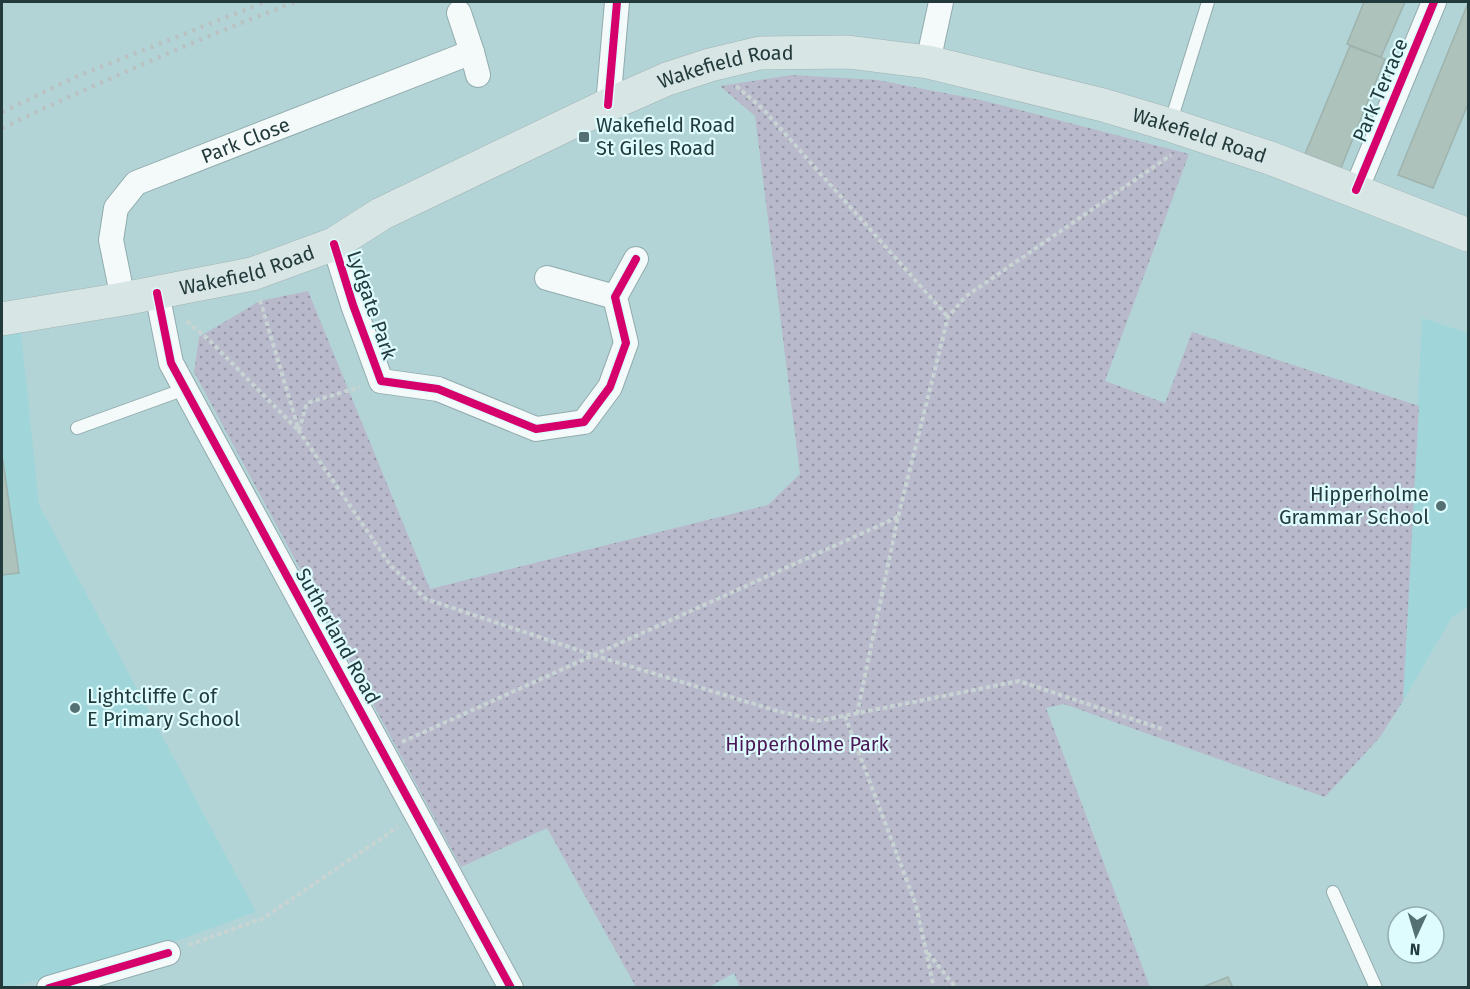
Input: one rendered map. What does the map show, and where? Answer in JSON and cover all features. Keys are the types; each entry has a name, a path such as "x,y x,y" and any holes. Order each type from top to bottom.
{"main road":[{"name":"Wakefield Road","path":"2,319 157,293 252,274 334,243 381,214 667,79 710,65 760,53 848,52 928,62 1103,105 1200,135 1356,190 1468,235"}],"street":[{"path":"608,105 617,2"},
{"path":"928,62 941,2"},
{"name":"Park Terrace","path":"1356,190 1434,2"},
{"path":"459,13 478,75"},
{"name":"Park Close","path":"123,299 111,240 116,208 136,183 472,52"},
{"name":"Lydgate Park","path":"334,243 381,381 438,389 536,429 585,422 610,387 626,343 615,297"},
{"path":"547,278 615,297 636,259"},
{"name":"Sutherland Road","path":"157,293 171,363 511,987"},
{"path":"60,986 168,953"}],"lane":[{"path":"1170,125 1208,2"},
{"path":"77,428 185,389"},
{"path":"1333,892 1376,987"}],"path":[{"path":"710,65 763,109 948,318"},
{"path":"857,714 898,517 948,318 965,297 1200,135"},
{"path":"252,274 299,431"},
{"path":"157,293 210,341 299,431 391,566 426,599 593,655 818,721 1019,681 1162,729"},
{"path":"299,431 307,403 381,381"},
{"path":"382,751 898,517"},
{"path":"844,716 915,905 928,953 934,987"},
{"path":"168,953 264,918 417,814"},
{"path":"928,953 956,987"}],"shaded area":[{"name":"Hipperholme Grammar School","path":"1422,318 1468,333 1468,607 1452,617 1403,701"},
{"name":"Lightcliffe C of E Primary School","path":"21,332 39,505 256,912 132,957 2,988 2,335"}],"green space":[{"name":"Hipperholme Park","path":"792,75 877,80 981,100 1189,154 1105,381 1165,403 1192,332 1419,406 1403,701 1380,737 1325,797 1064,704 1046,708 1150,987 740,988 734,973 709,987 636,987 547,828 461,867 194,372 199,337 260,301 308,291 430,589 768,505 800,474 755,116 720,86"}],"building":[{"path":"1364,2 1405,2 1381,57 1347,44"},
{"path":"1468,3 1468,104 1433,188 1398,175"},
{"path":"1350,46 1385,59 1341,168 1305,154"},
{"path":"2,461 19,573 2,575"},
{"path":"1228,977 1233,988 1200,988"}],"railway":[{"path":"2,112 78,76 265,2"},
{"path":"2,128 147,62 295,2"}],"cycle path":[{"path":"608,105 617,2"},
{"path":"1356,190 1434,2"},
{"path":"334,244 353,305 381,381 438,389 536,429 584,422 610,387 626,343 615,297 636,259"},
{"path":"157,293 171,363 511,988"},
{"path":"49,988 168,953"}],"place":[{"name":"Wakefield Road St Giles Road","path":"584,137"},
{"name":"Hipperholme Grammar School","path":"1441,506"},
{"name":"Lightcliffe C of E Primary School","path":"75,708"}]}
